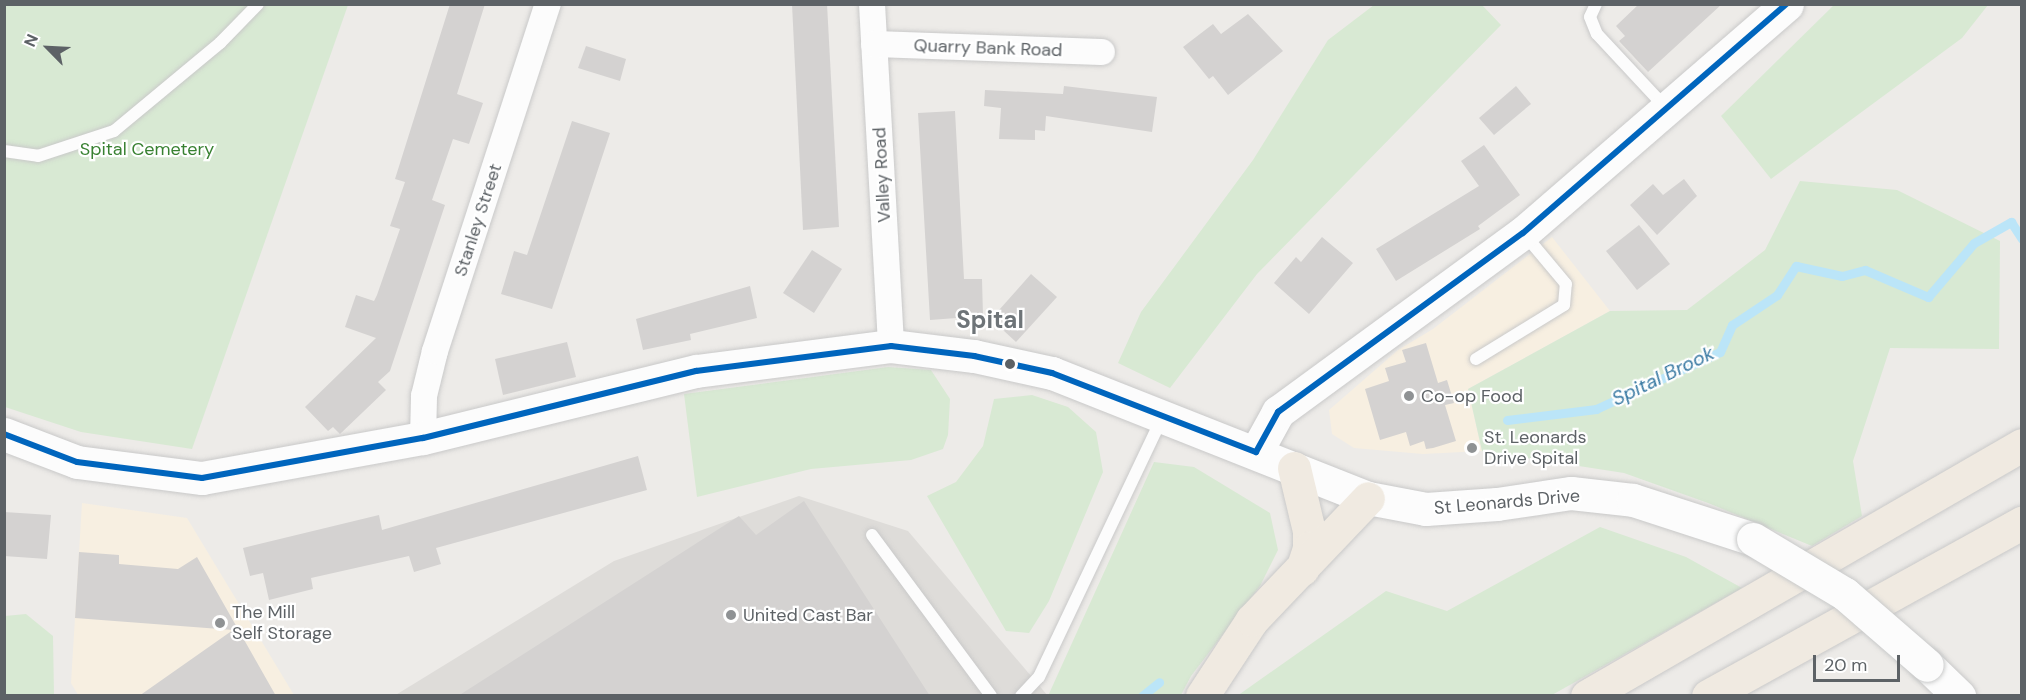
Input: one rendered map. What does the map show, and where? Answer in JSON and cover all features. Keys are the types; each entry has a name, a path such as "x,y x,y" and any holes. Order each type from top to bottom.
{"highway":[{"path":"1587,696 2022,445"},
{"path":"1294,468 1309,531 1309,548 1302,569"},
{"path":"1202,696 1252,620 1368,498"},
{"path":"1708,696 2022,523"}],"street":[{"name":"Stanley Street","path":"423,438 424,396 435,351 548,4"},
{"name":"Valley Road","path":"872,4 891,346"},
{"path":"1256,452 1278,412 1523,233 1786,4"},
{"name":"Quarry Bank Road","path":"874,44 1102,52"},
{"name":"St Leonards Drive","path":"4,434 77,462 202,478 423,438 696,371 891,346 955,353 1052,373 1164,414 1368,498 1426,509 1497,504 1570,493 1633,500 1753,539 1845,594 1959,696"}],"lane":[{"path":"4,151 38,156 114,131 220,43 258,4"},
{"path":"1596,4 1590,16 1597,34 1667,109"},
{"path":"1476,359 1563,305 1566,284 1523,233"},
{"path":"1021,696 1039,677 1164,414"},
{"path":"872,535 991,696"}],"shaded area":[{"path":"1552,237 1610,311 1468,389 1482,451 1423,454 1354,448 1332,434 1329,410 1398,350 1433,329"},
{"name":"United Cast Bar","path":"799,496 908,531 1048,696 394,696 614,561"},
{"path":"82,503 187,518 294,695 78,695 71,683"}],"green space":[{"path":"1835,4 1988,5 1962,38 1771,179 1721,116"},
{"name":"Spital Cemetery","path":"5,5 348,5 192,449 81,432 5,407"},
{"path":"1374,5 1482,5 1501,25 1257,274 1170,388 1118,363 1141,312 1253,160 1328,40"},
{"path":"1800,181 1897,190 2000,241 1999,349 1890,348 1853,461 1862,516 1812,546 1708,503 1624,473 1482,451 1468,389 1610,311 1687,310 1765,250"},
{"path":"888,367 931,370 950,399 948,435 943,449 911,460 811,469 697,497 684,394"},
{"path":"1032,395 1068,407 1096,432 1103,472 1049,601 1029,633 1006,631 927,496 956,482 983,446 994,399"},
{"path":"1154,462 1194,467 1270,513 1278,550 1260,586 1191,676 1181,695 1048,696"},
{"path":"1600,527 1686,557 1742,588 1552,695 1237,696 1386,591 1447,611"},
{"path":"26,614 53,636 54,695 5,695 5,616"}],"building":[{"path":"450,4 485,4 457,94 483,103 469,144 453,139 432,200 445,205 390,371 378,382 386,390 340,434 333,427 328,431 305,407 376,338 345,327 356,295 374,301 400,229 390,226 405,182 395,179"},
{"path":"792,4 827,4 839,227 803,230"},
{"path":"1639,4 1722,4 1648,72 1619,41 1625,36 1616,26"},
{"path":"1248,14 1283,51 1228,95 1213,76 1209,79 1183,47 1213,24 1221,34"},
{"path":"586,46 626,59 620,81 578,68"},
{"path":"1064,86 1157,97 1152,132 1046,116 1045,131 1035,130 1035,140 999,139 1001,108 984,106 985,90 1063,94"},
{"path":"1516,86 1531,104 1494,135 1479,118"},
{"path":"955,111 964,279 982,279 983,316 930,320 918,113"},
{"path":"572,121 610,133 552,309 501,294 514,251 527,255"},
{"path":"1484,145 1520,195 1478,226 1480,229 1396,281 1376,249 1479,186 1461,161"},
{"path":"1684,179 1697,196 1657,235 1630,205 1653,184 1663,195"},
{"path":"1639,225 1670,264 1637,290 1606,251"},
{"path":"1322,237 1353,263 1309,314 1274,283 1296,257 1301,262"},
{"path":"812,250 842,269 814,313 783,293"},
{"path":"1031,274 1057,297 1016,342 991,319"},
{"path":"750,286 757,318 690,334 691,340 643,350 636,319"},
{"path":"567,342 576,377 503,395 495,359"},
{"name":"Co-op Food","path":"1426,343 1438,383 1447,380 1454,403 1445,405 1456,441 1426,449 1424,441 1410,446 1406,432 1380,440 1365,389 1389,381 1385,368 1406,362 1402,350"},
{"path":"638,456 647,490 436,548 441,564 414,572 409,556 311,578 313,589 269,600 263,573 250,576 243,548 379,515 382,530"},
{"name":"United Cast Bar","path":"804,501 930,696 458,696 739,516 756,535"},
{"path":"4,512 51,515 47,559 4,556"},
{"path":"79,552 119,555 119,564 178,569 197,557 276,696 139,696 233,630 75,618"}],"waterway":[{"name":"Spital Brook","path":"1507,420 1596,409 1720,352 1732,325 1777,295 1796,266 1842,276 1865,270 1928,297 1974,243 2011,222 2022,239"},
{"name":"Spital Brook","path":"1142,696 1159,682"}],"transit line":[{"path":"1256,452 1278,412 1523,233 1786,4"},
{"path":"4,434 77,462 202,478 423,438 696,371 891,346 974,356 1052,373 1256,452"}],"place":[{"name":"Co-op Food","path":"1409,396"},
{"name":"St. Leonards Drive Spital","path":"1472,448"},
{"name":"United Cast Bar","path":"731,615"},
{"name":"The Mill Self Storage","path":"220,623"}],"district":[{"name":"Spital","path":"990,320"}]}
